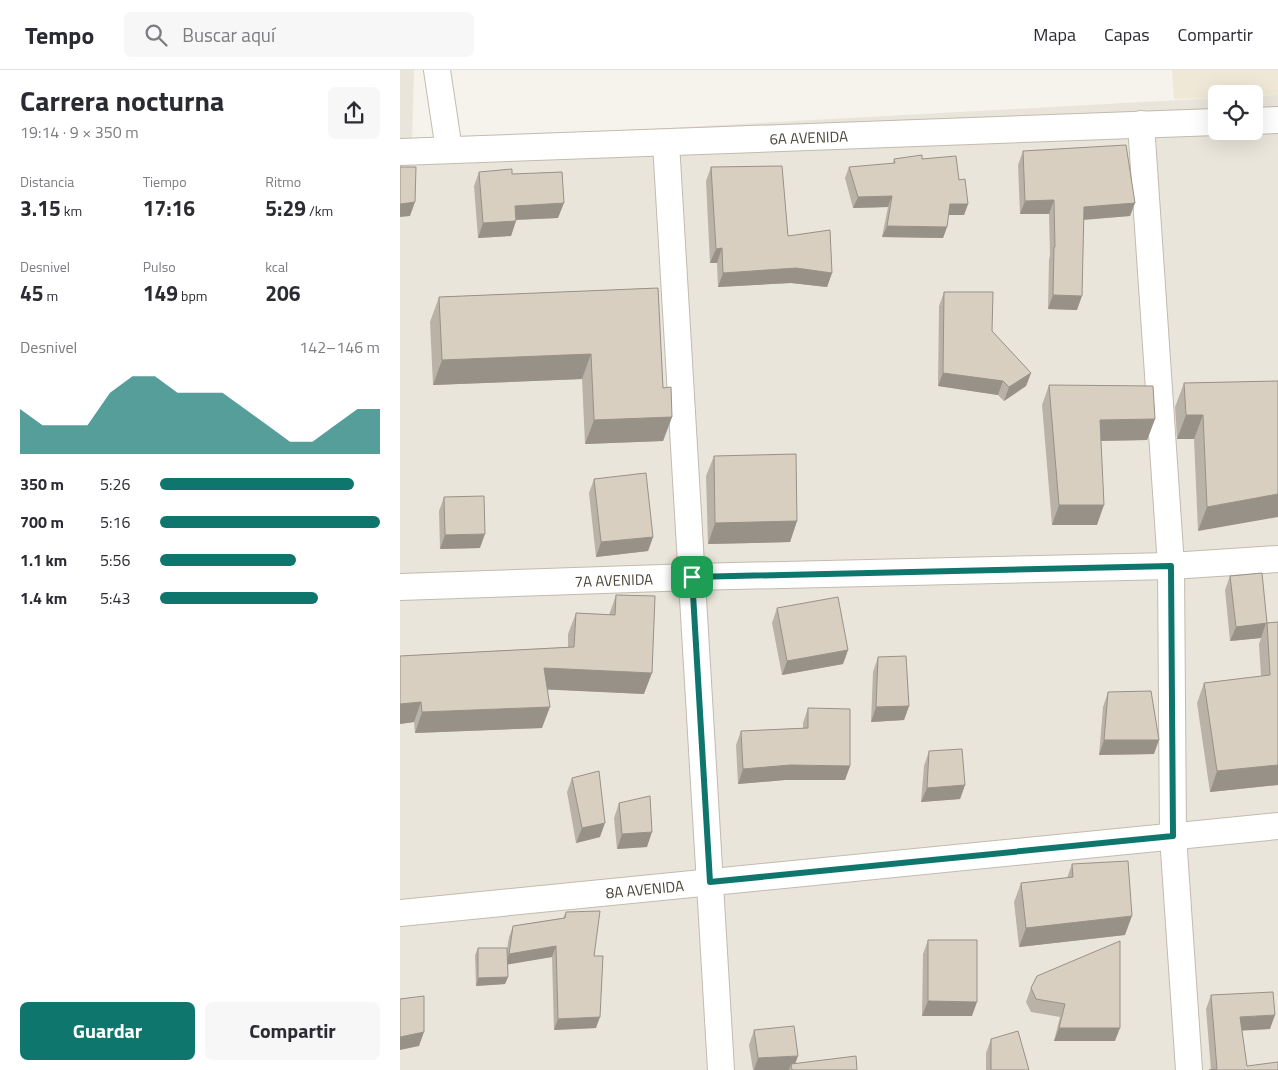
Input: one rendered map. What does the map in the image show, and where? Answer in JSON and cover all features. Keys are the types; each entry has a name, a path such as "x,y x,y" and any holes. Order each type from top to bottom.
{"street":[{"path":"437,70 449,150"},
{"path":"1263,121 1278,120"},
{"name":"6A AVENIDA","path":"400,152 1208,122"},
{"path":"1141,124 1171,566 1173,836 1189,1070"},
{"path":"666,143 721,1070"},
{"name":"7A AVENIDA","path":"400,587 692,577 1171,566 1278,560"},
{"name":"8A AVENIDA","path":"400,913 1278,826"}],"shaded area":[{"path":"400,70 414,70 412,142 1208,98 1208,140 1263,140 1263,96 1278,95 1278,1070 400,1070"},
{"path":"1172,70 1278,70 1278,95 1263,95 1263,85 1208,85 1208,98 1174,99"}],"building":[{"path":"1126,145 1135,203 1084,207 1082,296 1053,295 1054,200 1025,201 1023,151"},
{"path":"922,155 922,159 956,156 959,180 965,179 968,204 950,204 947,227 887,226 892,196 858,197 849,167 895,163 894,159"},
{"path":"782,166 788,236 830,230 832,273 796,268 723,273 722,248 716,249 711,167"},
{"path":"400,167 416,167 415,202 400,204"},
{"path":"512,169 512,174 562,172 564,203 515,206 516,221 483,223 479,172"},
{"path":"658,288 663,388 671,387 672,417 594,420 591,354 442,360 439,297"},
{"path":"944,292 993,292 992,331 1031,373 1009,387 1003,381 943,373"},
{"path":"1278,381 1278,494 1207,507 1203,415 1186,415 1184,383"},
{"path":"1049,385 1153,386 1155,419 1100,420 1104,505 1059,505"},
{"path":"796,454 797,521 715,523 714,456"},
{"path":"646,473 653,537 601,542 594,479"},
{"path":"484,496 485,534 445,535 444,497"},
{"path":"1262,573 1267,623 1236,627 1230,576"},
{"path":"616,595 655,596 652,673 544,668 550,707 422,712 421,702 400,704 400,656 574,647 576,613 615,615"},
{"path":"838,597 848,650 787,661 777,608"},
{"path":"1278,622 1278,765 1217,771 1204,683 1270,675 1267,623"},
{"path":"906,656 909,706 876,707 878,657"},
{"path":"1151,691 1159,740 1104,740 1108,692"},
{"path":"808,708 850,709 850,766 790,765 743,769 741,731 808,728"},
{"path":"962,749 965,785 927,788 929,751"},
{"path":"599,771 605,823 582,828 572,778"},
{"path":"650,796 652,832 622,834 619,803"},
{"path":"1128,861 1132,916 1026,928 1021,883 1073,877 1072,864"},
{"path":"600,911 594,956 603,956 600,1017 558,1019 556,946 509,954 513,926 565,918 566,912"},
{"path":"928,940 977,940 977,1002 928,1001"},
{"path":"1120,941 1120,1028 1059,1028 1065,1004 1036,999 1031,988 1037,976"},
{"path":"478,948 507,948 508,977 478,978"},
{"path":"1273,992 1275,1015 1240,1017 1247,1066 1278,1062 1278,1070 1209,1070 1217,1069 1211,995"},
{"path":"424,996 424,1032 400,1037 400,999"},
{"path":"794,1026 798,1056 758,1058 754,1030"},
{"path":"1018,1031 1029,1070 991,1070 991,1039"},
{"path":"856,1056 857,1070 792,1070 791,1064"}],"route":[{"path":"1171,566 1173,836 710,882 692,577 1171,566"}]}
